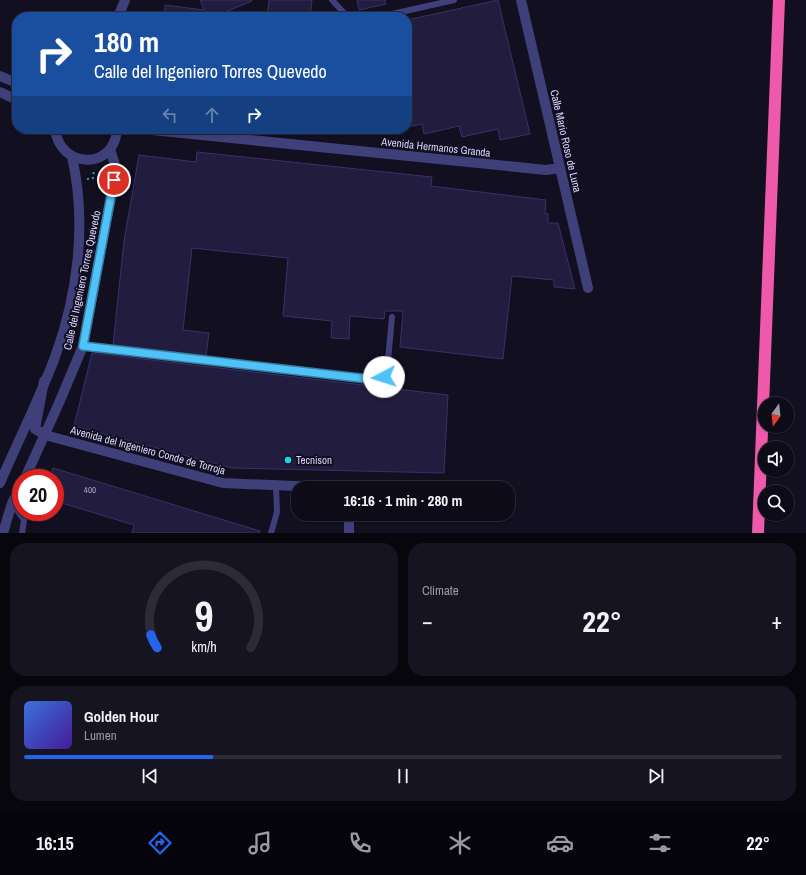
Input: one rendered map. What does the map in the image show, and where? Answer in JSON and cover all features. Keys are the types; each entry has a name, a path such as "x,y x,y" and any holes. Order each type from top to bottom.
{"highway":[{"path":"758,533 779,0"}],"street":[{"path":"120,12 125,0"},
{"name":"Calle Mario Roso de Luna","path":"520,0 588,288"},
{"path":"0,76 12,81"},
{"path":"0,92 12,98"},
{"path":"57,134 60,145 72,157 80,159 96,158 110,149 116,134"},
{"name":"Avenida Hermanos Granda","path":"191,134 546,170 560,168"},
{"name":"Calle del Ingeniero Torres Quevedo","path":"29,469 83,346 114,180 115,165 110,149"},
{"name":"Calle del Ingeniero Torres Quevedo","path":"0,483 61,341 72,297 80,244 77,180 72,157"},
{"path":"44,381 35,430 45,434"},
{"name":"Avenida del Ingeniero Conde de Torroja","path":"45,434 223,483 291,486"},
{"path":"3,533 12,503"},
{"path":"349,521 349,533"}],"lane":[{"path":"332,0 343,12"},
{"path":"401,12 454,0"},
{"path":"83,346 377,380 384,377 387,371 392,317"},
{"path":"271,533 277,512 276,486"},
{"path":"22,533 24,521"}],"path":[{"path":"87,179 93,178 94,168 101,168"}],"building":[{"path":"200,0 252,0 225,12 164,12 165,5 204,10"},
{"path":"269,0 312,0 311,12 268,12"},
{"path":"357,0 385,0 386,4 359,10"},
{"path":"498,0 530,134 500,140 498,129 462,137 459,126 424,134 422,124 412,126 412,19"},
{"path":"197,152 432,177 431,186 546,200 545,213 548,214 548,223 558,223 575,289 554,287 554,280 512,276 503,359 400,347 403,311 385,311 384,319 350,316 349,339 331,338 332,321 283,316 288,258 192,248 183,330 209,333 206,356 113,345 124,241 139,155 196,162"},
{"path":"92,353 448,395 444,473 232,468 74,426"},
{"path":"64,471 260,531 260,533 132,533 134,525 64,504"}],"place":[{"name":"Tecnison","path":"288,460"}],"route":[{"path":"114,180 83,346 377,380 384,377"}]}
